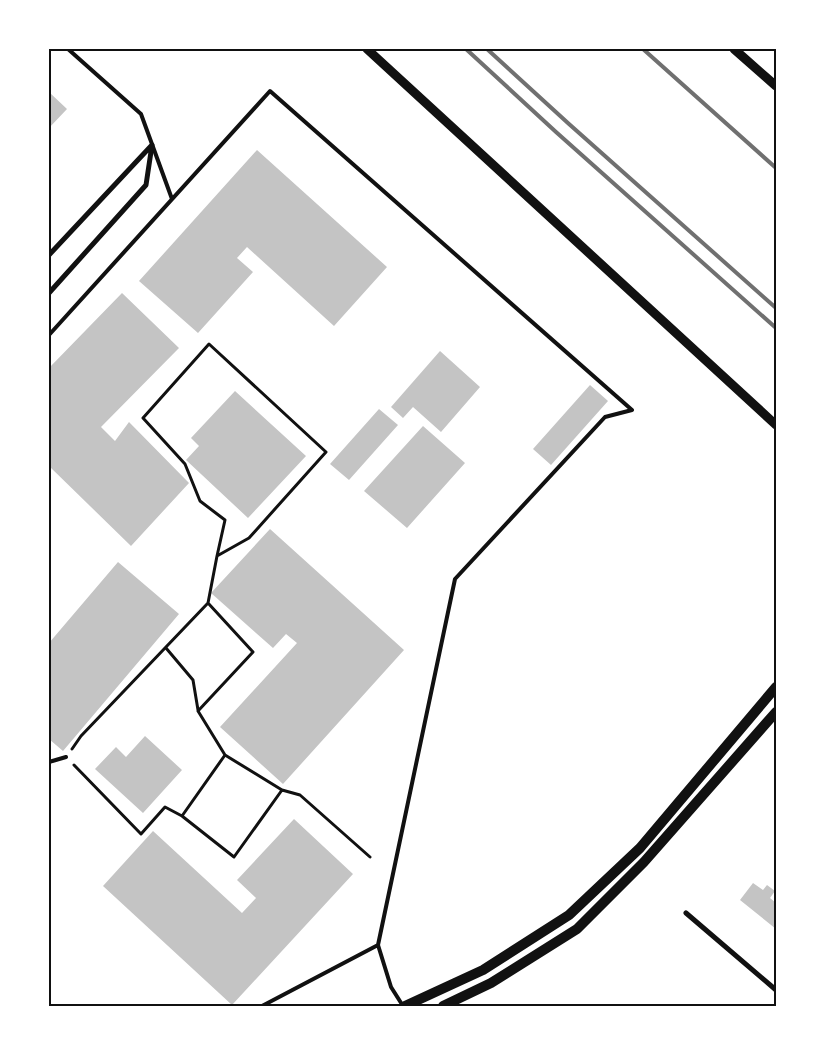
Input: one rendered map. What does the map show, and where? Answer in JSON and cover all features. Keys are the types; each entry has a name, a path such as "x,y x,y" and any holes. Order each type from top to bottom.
{"main road":[{"path":"404,1006 483,970 569,915 640,848 776,687"},
{"path":"442,1006 491,983 577,929 644,862 776,712"}],"street":[{"path":"367,49 776,425"},
{"path":"734,49 776,86"},
{"path":"49,255 152,145"},
{"path":"49,293 146,184 152,145"},
{"path":"686,913 776,990"}],"lane":[{"path":"68,49 141,114 172,198"},
{"path":"49,335 270,91 632,410 605,417 455,579 378,945 391,987 404,1006"},
{"path":"49,762 66,757"},
{"path":"262,1006 378,945"}],"path":[{"path":"218,556 249,538 326,452 209,344 143,418 185,464 200,501 225,520 208,603 81,736 66,757 141,834 165,807 182,816 234,857 282,790"},
{"path":"198,711 253,652 208,603"},
{"path":"166,648 192,680 198,711 225,755 282,790 300,795 370,857"},
{"path":"182,816 225,755"}],"building":[{"path":"49,92 67,109 49,128"},
{"path":"257,150 387,267 334,326 247,247 237,258 253,272 198,333 139,281"},
{"path":"122,293 179,348 101,427 115,441 129,422 189,483 131,546 49,466 49,368"},
{"path":"440,351 480,387 441,432 413,407 403,418 391,407"},
{"path":"590,385 608,401 551,465 533,449"},
{"path":"235,391 306,456 248,518 186,460 199,446 191,438"},
{"path":"379,409 398,425 349,480 330,464"},
{"path":"423,426 465,463 407,528 364,491"},
{"path":"270,529 404,650 283,784 220,727 297,643 286,634 273,648 211,593"},
{"path":"118,562 179,614 63,751 49,739 49,643"},
{"path":"145,736 182,770 143,813 95,769 116,747 126,757"},
{"path":"294,819 353,874 232,1005 103,886 153,831 242,913 256,898 237,880"},
{"path":"753,883 763,890 767,885 775,891 770,898 776,903 776,929 740,900"}],"railway":[{"path":"466,49 776,328"},
{"path":"487,49 776,308"},
{"path":"643,49 776,168"}]}
